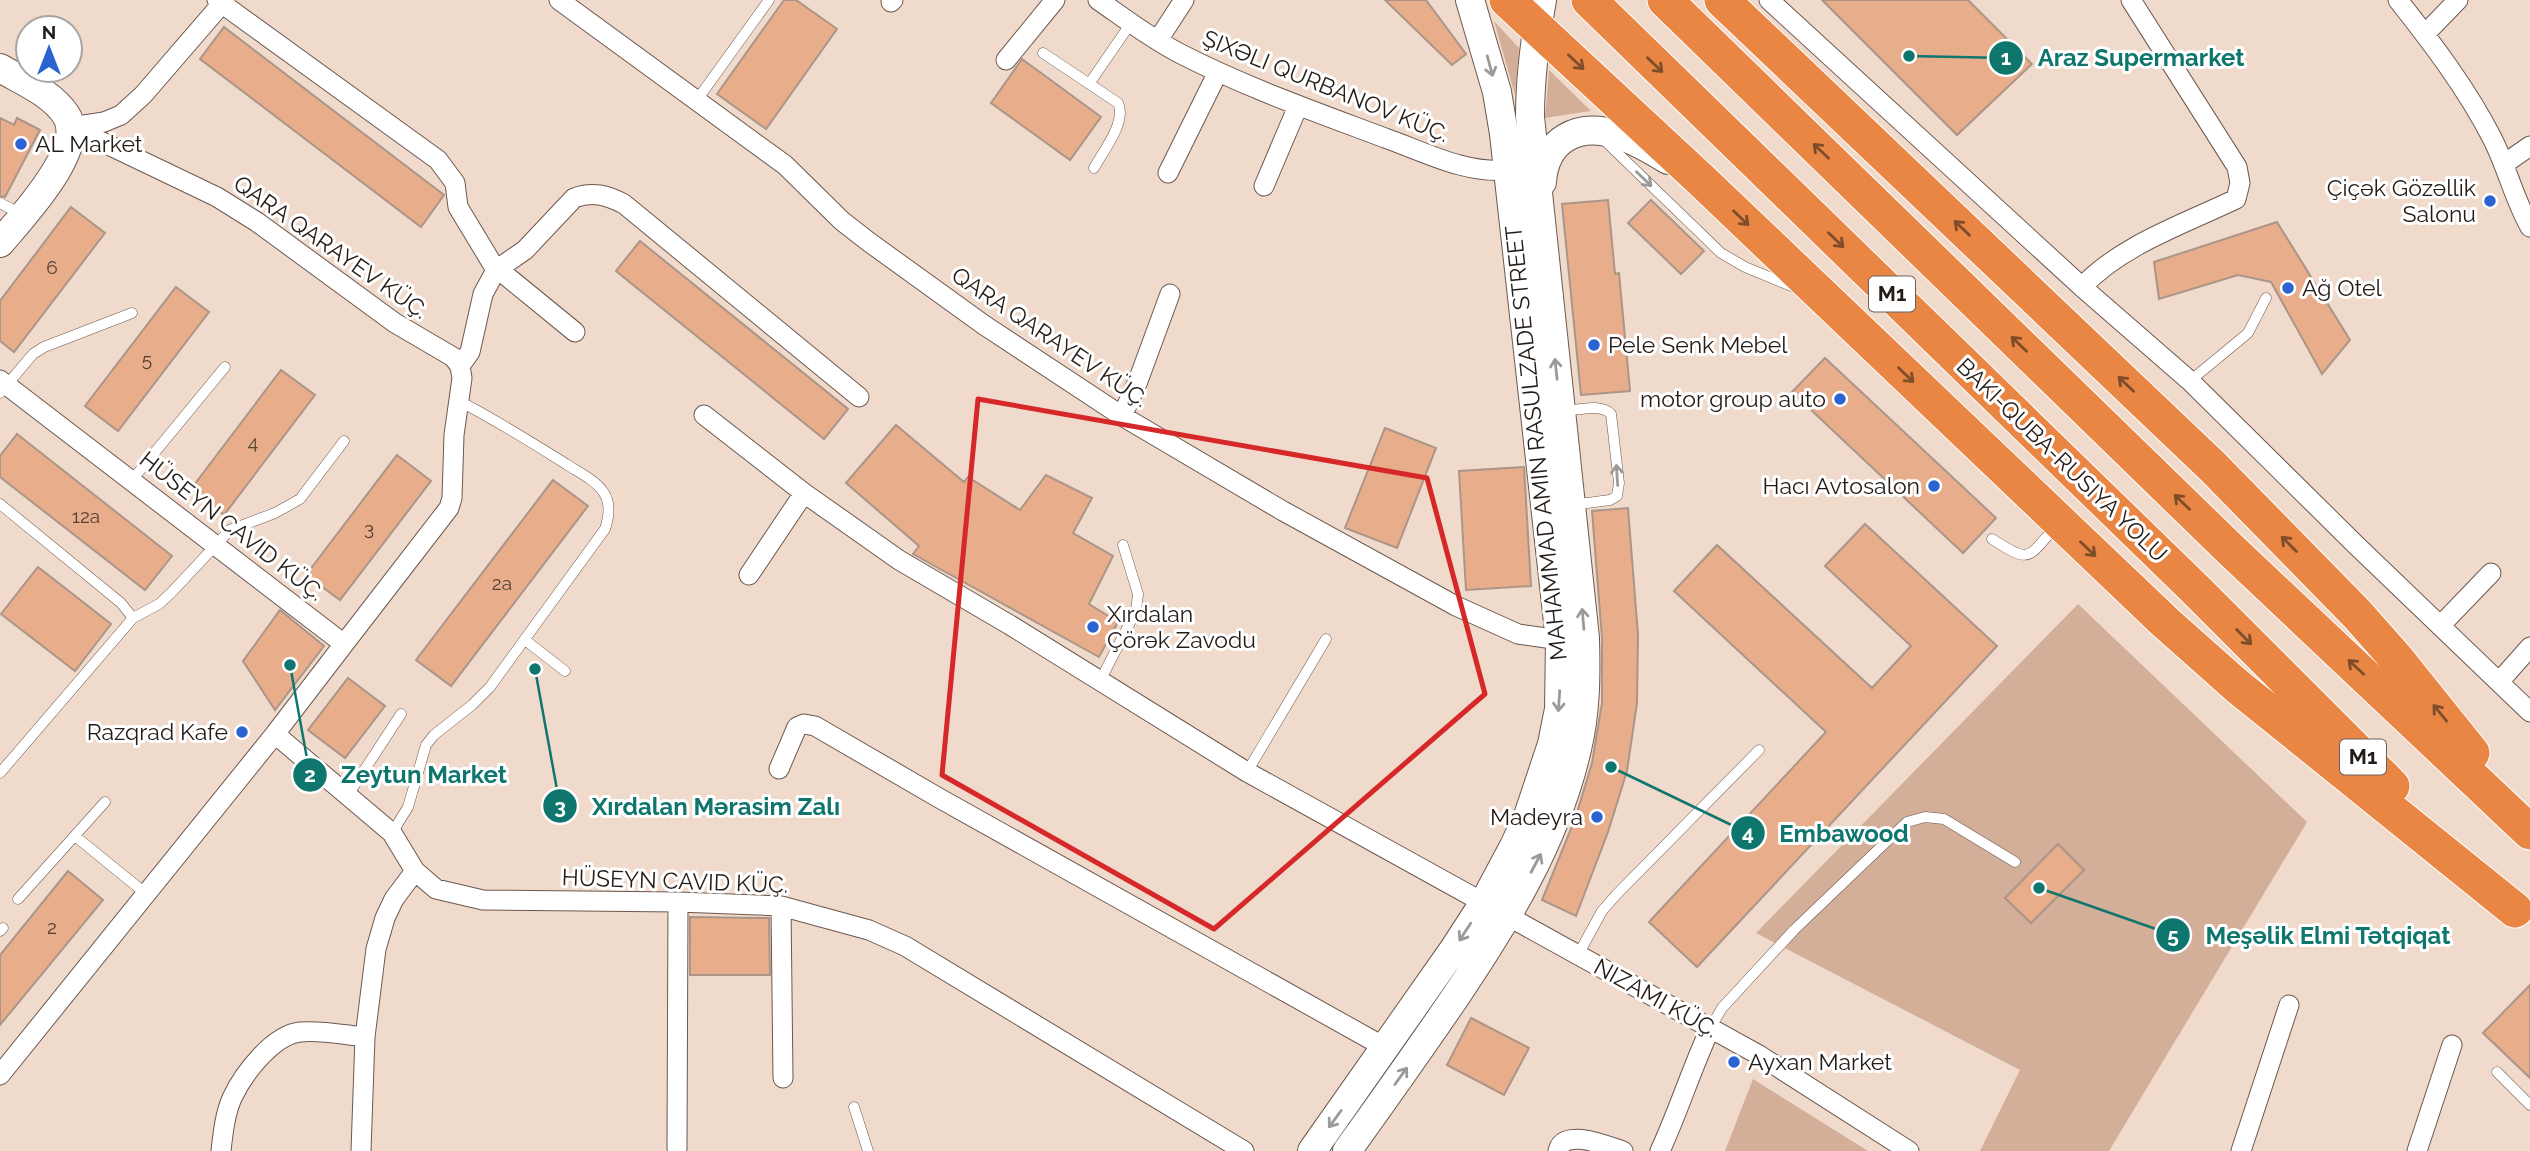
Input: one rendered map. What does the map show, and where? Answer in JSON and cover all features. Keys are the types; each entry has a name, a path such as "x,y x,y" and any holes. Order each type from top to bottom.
{"highway":[{"path":"1507,0 1540,13 1699,178 2165,622 2237,686 2523,917"},
{"name":"M1","path":"1589,0 2195,589 2523,917"},
{"name":"M1","path":"1665,0 2231,550 2530,832"},
{"path":"1722,0 2211,466 2302,558 2395,657 2530,823"}],"main road":[{"name":"MAHAMMAD AMIN RASULZADE STREET","path":"1347,1151 1410,1064 1495,910 1552,744 1559,709 1560,640 1508,170 1497,92 1471,0"},
{"path":"1539,209 1530,117 1530,84 1540,13"},
{"path":"0,68 57,103 68,117 71,127 70,142 51,179 12,209 0,243"},
{"path":"1539,209 1543,170 1549,151 1575,134 1595,131 1620,135 1699,178"},
{"name":"MAHAMMAD AMIN RASULZADE STREET","path":"1312,1151 1386,1048 1540,856 1577,749 1586,677 1585,638 1539,209"}],"street":[{"name":"QARA QARAYEV KÜÇ.","path":"559,0 785,165 842,221 869,242 984,325 1122,416 1271,504 1456,606 1518,634 1560,640"},
{"path":"1006,60 1055,0"},
{"path":"1098,0 1158,40 1218,72 1298,106 1455,164 1490,172 1508,170"},
{"path":"1158,40 1184,0"},
{"path":"1769,0 2082,287 2190,381 2530,712"},
{"path":"2082,287 2097,271 2118,256 2236,199 2240,184 2237,167 2132,0"},
{"path":"2398,0 2425,34 2479,115 2504,164 2522,214 2530,227"},
{"path":"2425,34 2458,0"},
{"path":"71,127 104,122 126,111 221,1 438,160 448,170 455,184 458,206 496,270 575,332"},
{"path":"1168,173 1218,72"},
{"path":"1264,186 1298,106"},
{"name":"QARA QARAYEV KÜÇ.","path":"71,127 217,197 257,222 395,323 453,357 460,366"},
{"path":"2504,164 2530,146"},
{"path":"0,1074 275,734 449,508 452,498 454,435 462,379 460,366 470,352 483,294 496,270 525,250 574,198 585,194 611,197 624,204 859,397"},
{"path":"1122,416 1170,294"},
{"name":"HÜSEYN CAVID KÜÇ.","path":"2,386 132,480 344,644"},
{"name":"NIZAMI KÜÇ.","path":"704,415 804,493 899,560 1010,625 1247,772 1711,1027 1811,1087 1887,1144 1909,1151"},
{"path":"749,575 804,493"},
{"path":"2440,626 2491,573"},
{"path":"2499,682 2530,647"},
{"path":"779,769 797,727 804,724 815,726 1386,1048"},
{"name":"HÜSEYN CAVID KÜÇ.","path":"275,734 392,833 402,845 415,871 436,890 483,900 781,906 869,930 905,946 1244,1151"},
{"path":"361,1151 365,1037 376,949 385,918 401,887 415,871"},
{"path":"677,1148 678,902"},
{"path":"781,906 783,1078"},
{"path":"2241,1151 2289,1005"},
{"path":"1660,1151 1678,1113 1711,1027"},
{"path":"221,1151 225,1121 232,1099 258,1059 273,1046 287,1036 300,1032 365,1037"},
{"path":"2417,1151 2452,1045"},
{"path":"1558,1151 1559,1145 1566,1139 1574,1138 1623,1151"}],"lane":[{"path":"696,100 769,0"},
{"path":"1089,84 1131,23"},
{"path":"1043,53 1118,103 1122,110 1119,123 1094,168"},
{"path":"1595,131 1727,257 1829,302"},
{"path":"2190,381 2248,333 2266,298"},
{"path":"2,386 33,354 44,347 132,313"},
{"path":"132,480 225,367"},
{"path":"392,833 408,807 426,745 490,687 605,529 608,519 608,502 604,491 592,480 459,401"},
{"path":"1561,411 1607,409 1611,414 1619,483 1617,495 1610,499 1571,505"},
{"path":"0,773 133,618 165,598 230,530 275,513 300,499 344,441"},
{"path":"0,504 121,603 133,618"},
{"path":"1992,539 2015,554 2024,556 2031,554 2059,522"},
{"path":"1100,682 1136,611 1138,594 1123,545"},
{"path":"1247,772 1326,639"},
{"path":"525,640 565,671"},
{"path":"348,795 401,714"},
{"path":"1578,955 1602,911 1616,895 1759,750"},
{"path":"18,899 105,802"},
{"path":"1711,1027 1722,1008 1794,930 1907,822 1925,817 1944,819 2015,862"},
{"path":"75,836 145,893"},
{"path":"2497,1072 2530,1105"},
{"path":"854,1107 868,1151"}],"highlighted area":[{"path":"978,399 1427,478 1485,694 1214,929 942,775"}],"shaded area":[{"path":"1494,21 1519,48 1515,95"},
{"path":"1549,70 1591,111 1545,118"},
{"path":"2078,604 2307,822 2109,1151 1980,1151 2020,1070 1756,933"},
{"path":"1753,1079 1868,1151 1725,1151"}],"building":[{"path":"784,0 796,0 837,29 766,129 717,94"},
{"path":"1385,0 1426,0 1466,54 1452,65"},
{"path":"1822,0 1968,0 2032,64 1957,135"},
{"path":"224,27 444,195 421,227 200,59"},
{"path":"1022,59 1101,117 1070,160 991,103"},
{"path":"0,118 14,125 17,118 40,130 5,197 0,196"},
{"path":"1608,200 1615,274 1619,273 1630,391 1581,395 1562,204"},
{"path":"1651,200 1704,251 1681,274 1628,223"},
{"path":"71,207 105,233 14,352 0,341 0,301"},
{"path":"2277,222 2350,340 2322,374 2271,282 2238,275 2159,299 2154,262"},
{"path":"640,241 848,409 824,439 616,271"},
{"path":"176,287 209,312 118,431 85,406"},
{"path":"1825,358 1996,518 1963,553 1792,392"},
{"path":"281,370 315,395 224,515 191,489"},
{"path":"896,425 964,482 968,477 1020,510 1046,475 1092,498 1073,533 1113,556 1089,604 1118,622 1099,657 913,554 919,546 846,483"},
{"path":"1385,428 1436,448 1397,548 1345,528"},
{"path":"17,434 172,556 145,590 0,477 0,456"},
{"path":"397,455 431,481 340,600 306,575"},
{"path":"1524,467 1531,586 1466,590 1459,471"},
{"path":"553,480 588,506 451,686 416,660"},
{"path":"1628,508 1638,635 1637,703 1627,771 1608,832 1576,916 1542,900 1575,819 1592,763 1602,703 1602,638 1592,511"},
{"path":"1865,524 1997,646 1697,967 1649,922 1826,732 1674,591 1717,545 1872,688 1911,646 1825,566"},
{"path":"38,567 111,624 75,671 1,614"},
{"path":"280,610 324,646 275,710 243,661"},
{"path":"348,678 385,706 345,758 308,730"},
{"path":"2058,844 2084,870 2031,923 2005,898"},
{"path":"68,871 103,900 0,1025 0,955"},
{"path":"690,917 769,918 770,975 690,975"},
{"path":"2530,985 2530,1078 2483,1033"},
{"path":"1471,1018 1529,1048 1504,1095 1447,1065"}],"place":[{"name":"Araz Supermarket","path":"1909,56"},
{"name":"AL Market","path":"21,144"},
{"name":"Çiçək Gözəllik Salonu","path":"2490,201"},
{"name":"Ağ Otel","path":"2288,288"},
{"name":"Pele Senk Mebel","path":"1594,345"},
{"name":"motor group auto","path":"1840,399"},
{"name":"Hacı Avtosalon","path":"1934,486"},
{"name":"Xırdalan Çörək Zavodu","path":"1093,627"},
{"name":"Zeytun Market","path":"290,665"},
{"name":"Xırdalan Mərasim Zalı","path":"535,669"},
{"name":"Razqrad Kafe","path":"242,732"},
{"name":"Embawood","path":"1611,767"},
{"name":"Madeyra","path":"1597,817"},
{"name":"Meşəlik Elmi Tətqiqat","path":"2039,888"},
{"name":"Ayxan Market","path":"1734,1062"}]}
